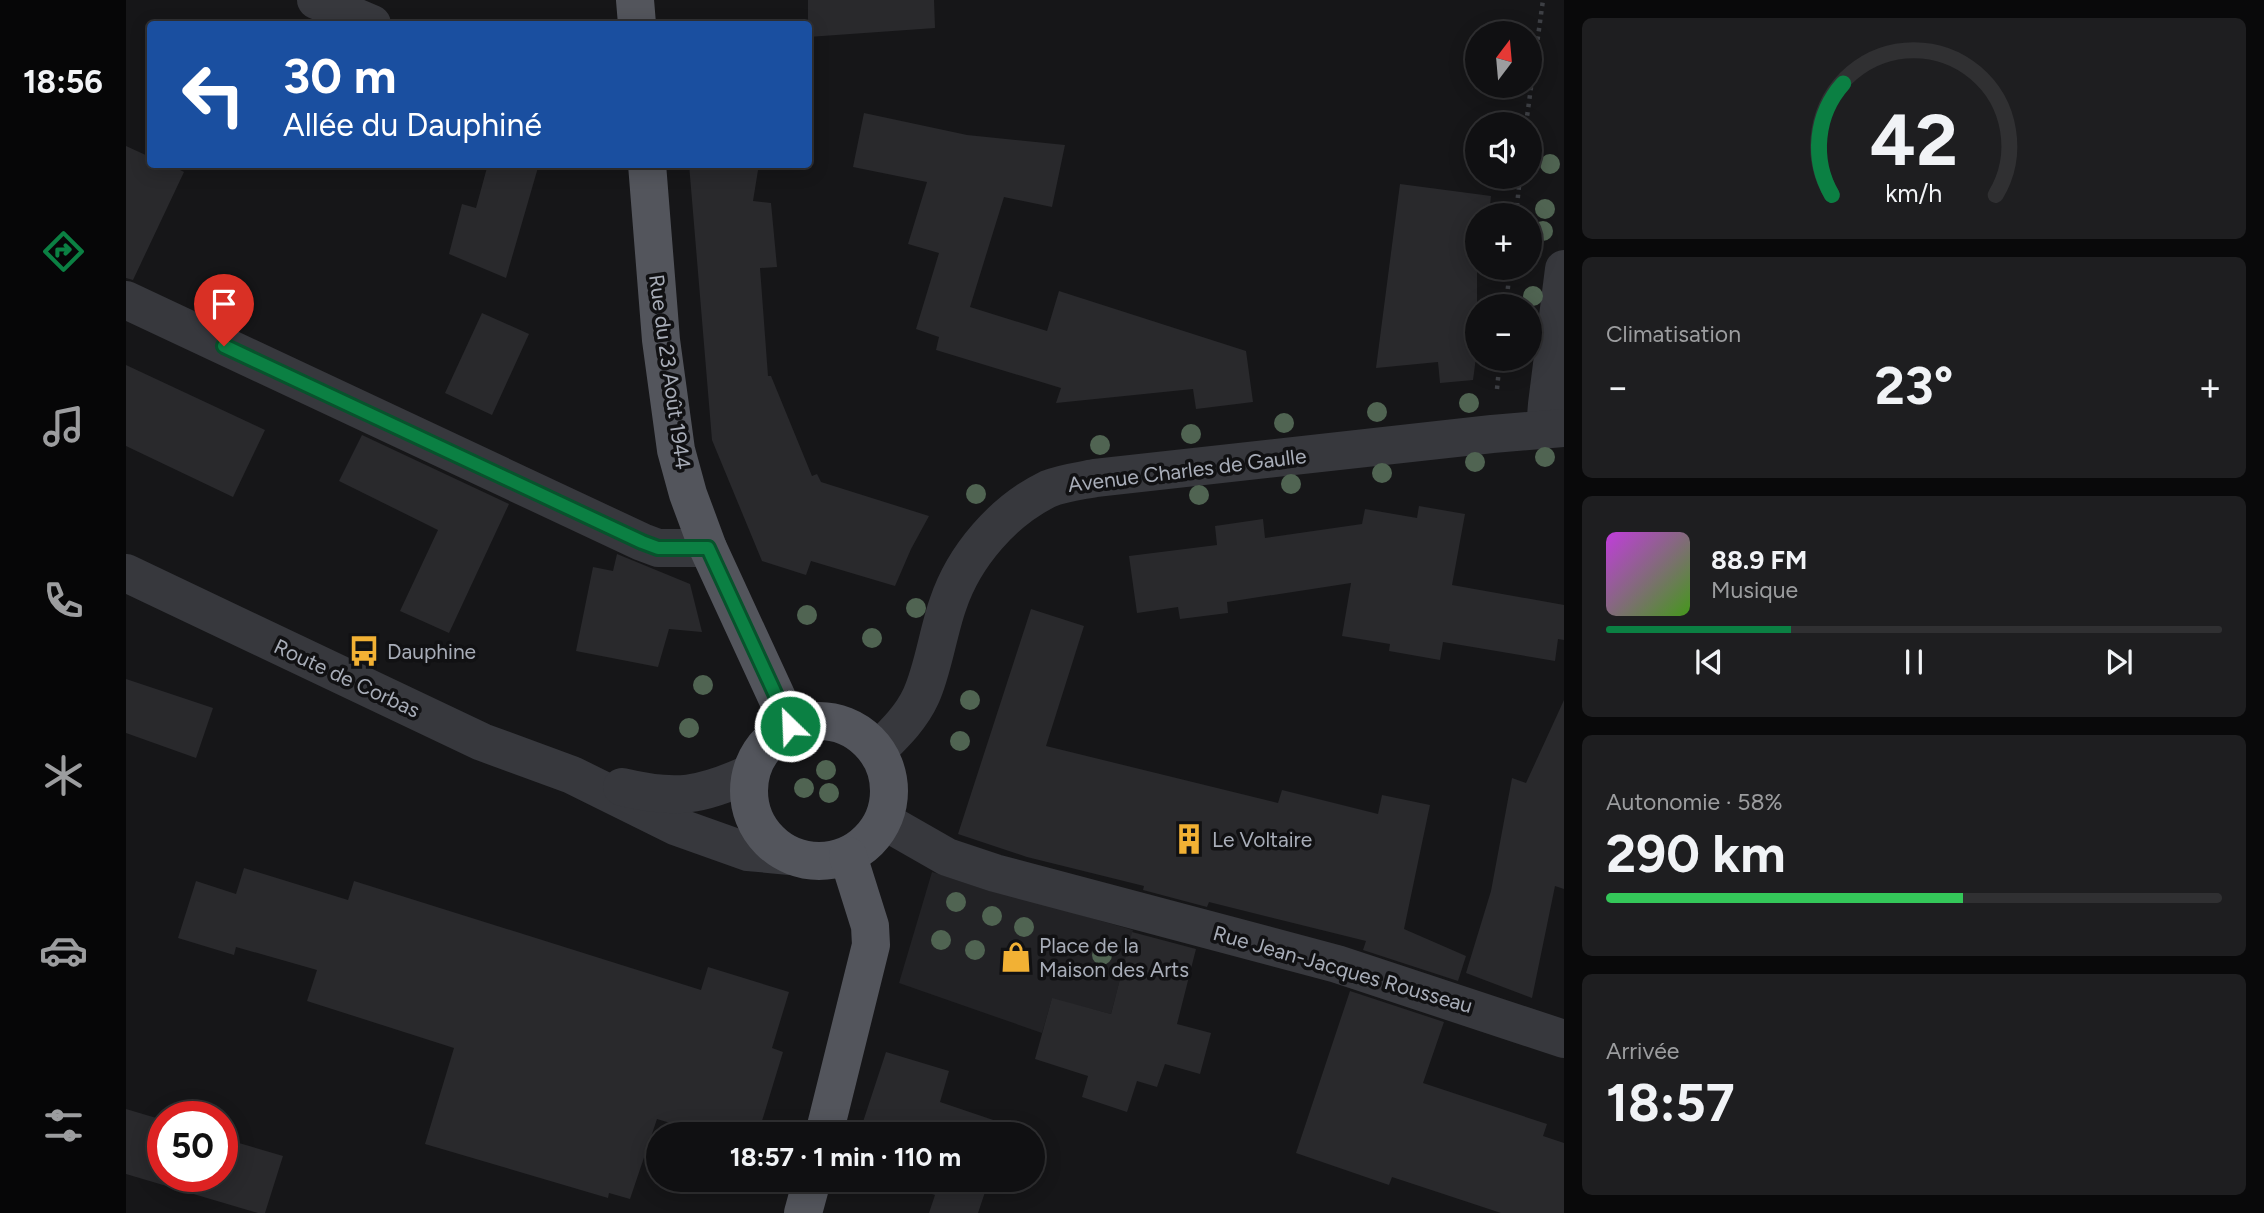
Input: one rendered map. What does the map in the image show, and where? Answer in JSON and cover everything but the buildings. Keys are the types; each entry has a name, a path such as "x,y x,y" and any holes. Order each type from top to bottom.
{"main road":[{"path":"635,0 638,21"},
{"name":"Rue du 23 Août 1944","path":"647,168 661,340 676,450 688,494 708,548 790,726"},
{"path":"811,721 835,722 857,731 877,751 888,774 890,802 884,821 870,841 848,856 823,862 803,860 778,848 761,830 752,811 749,791 751,773 767,744 790,726 811,721"},
{"path":"827,1122 872,945 870,926 848,856"},
{"path":"803,1213 809,1192"}],"street":[{"path":"316,0 365,21"},
{"path":"1555,429 1546,404 1564,270"},
{"path":"126,300 642,542 658,548 708,548"},
{"name":"Avenue Charles de Gaulle","path":"877,751 906,721 921,695 948,601 978,548 1000,524 1025,503 1050,488 1095,478 1555,429"},
{"name":"Route de Corbas","path":"126,573 481,742 572,775 675,826 748,852 790,856"},
{"name":"Route de Corbas","path":"572,775 638,790 677,795 707,791 751,773"},
{"name":"Rue Jean-Jacques Rousseau","path":"884,821 947,857 995,873 1337,964 1564,1039"}],"path":[{"path":"1528,112 1543,0"}],"shaded area":[{"name":"Place de la Maison des Arts","path":"932,872 1133,930 1111,1014 1052,999 1042,1033 899,983"}],"place":[{"name":"Dauphine","path":"364,651"},
{"name":"Le Voltaire","path":"1189,839"},
{"name":"Place de la Maison des Arts","path":"1016,957"}],"route":[{"path":"224,346 642,542 658,548 677,550 708,548 790,726"}]}
